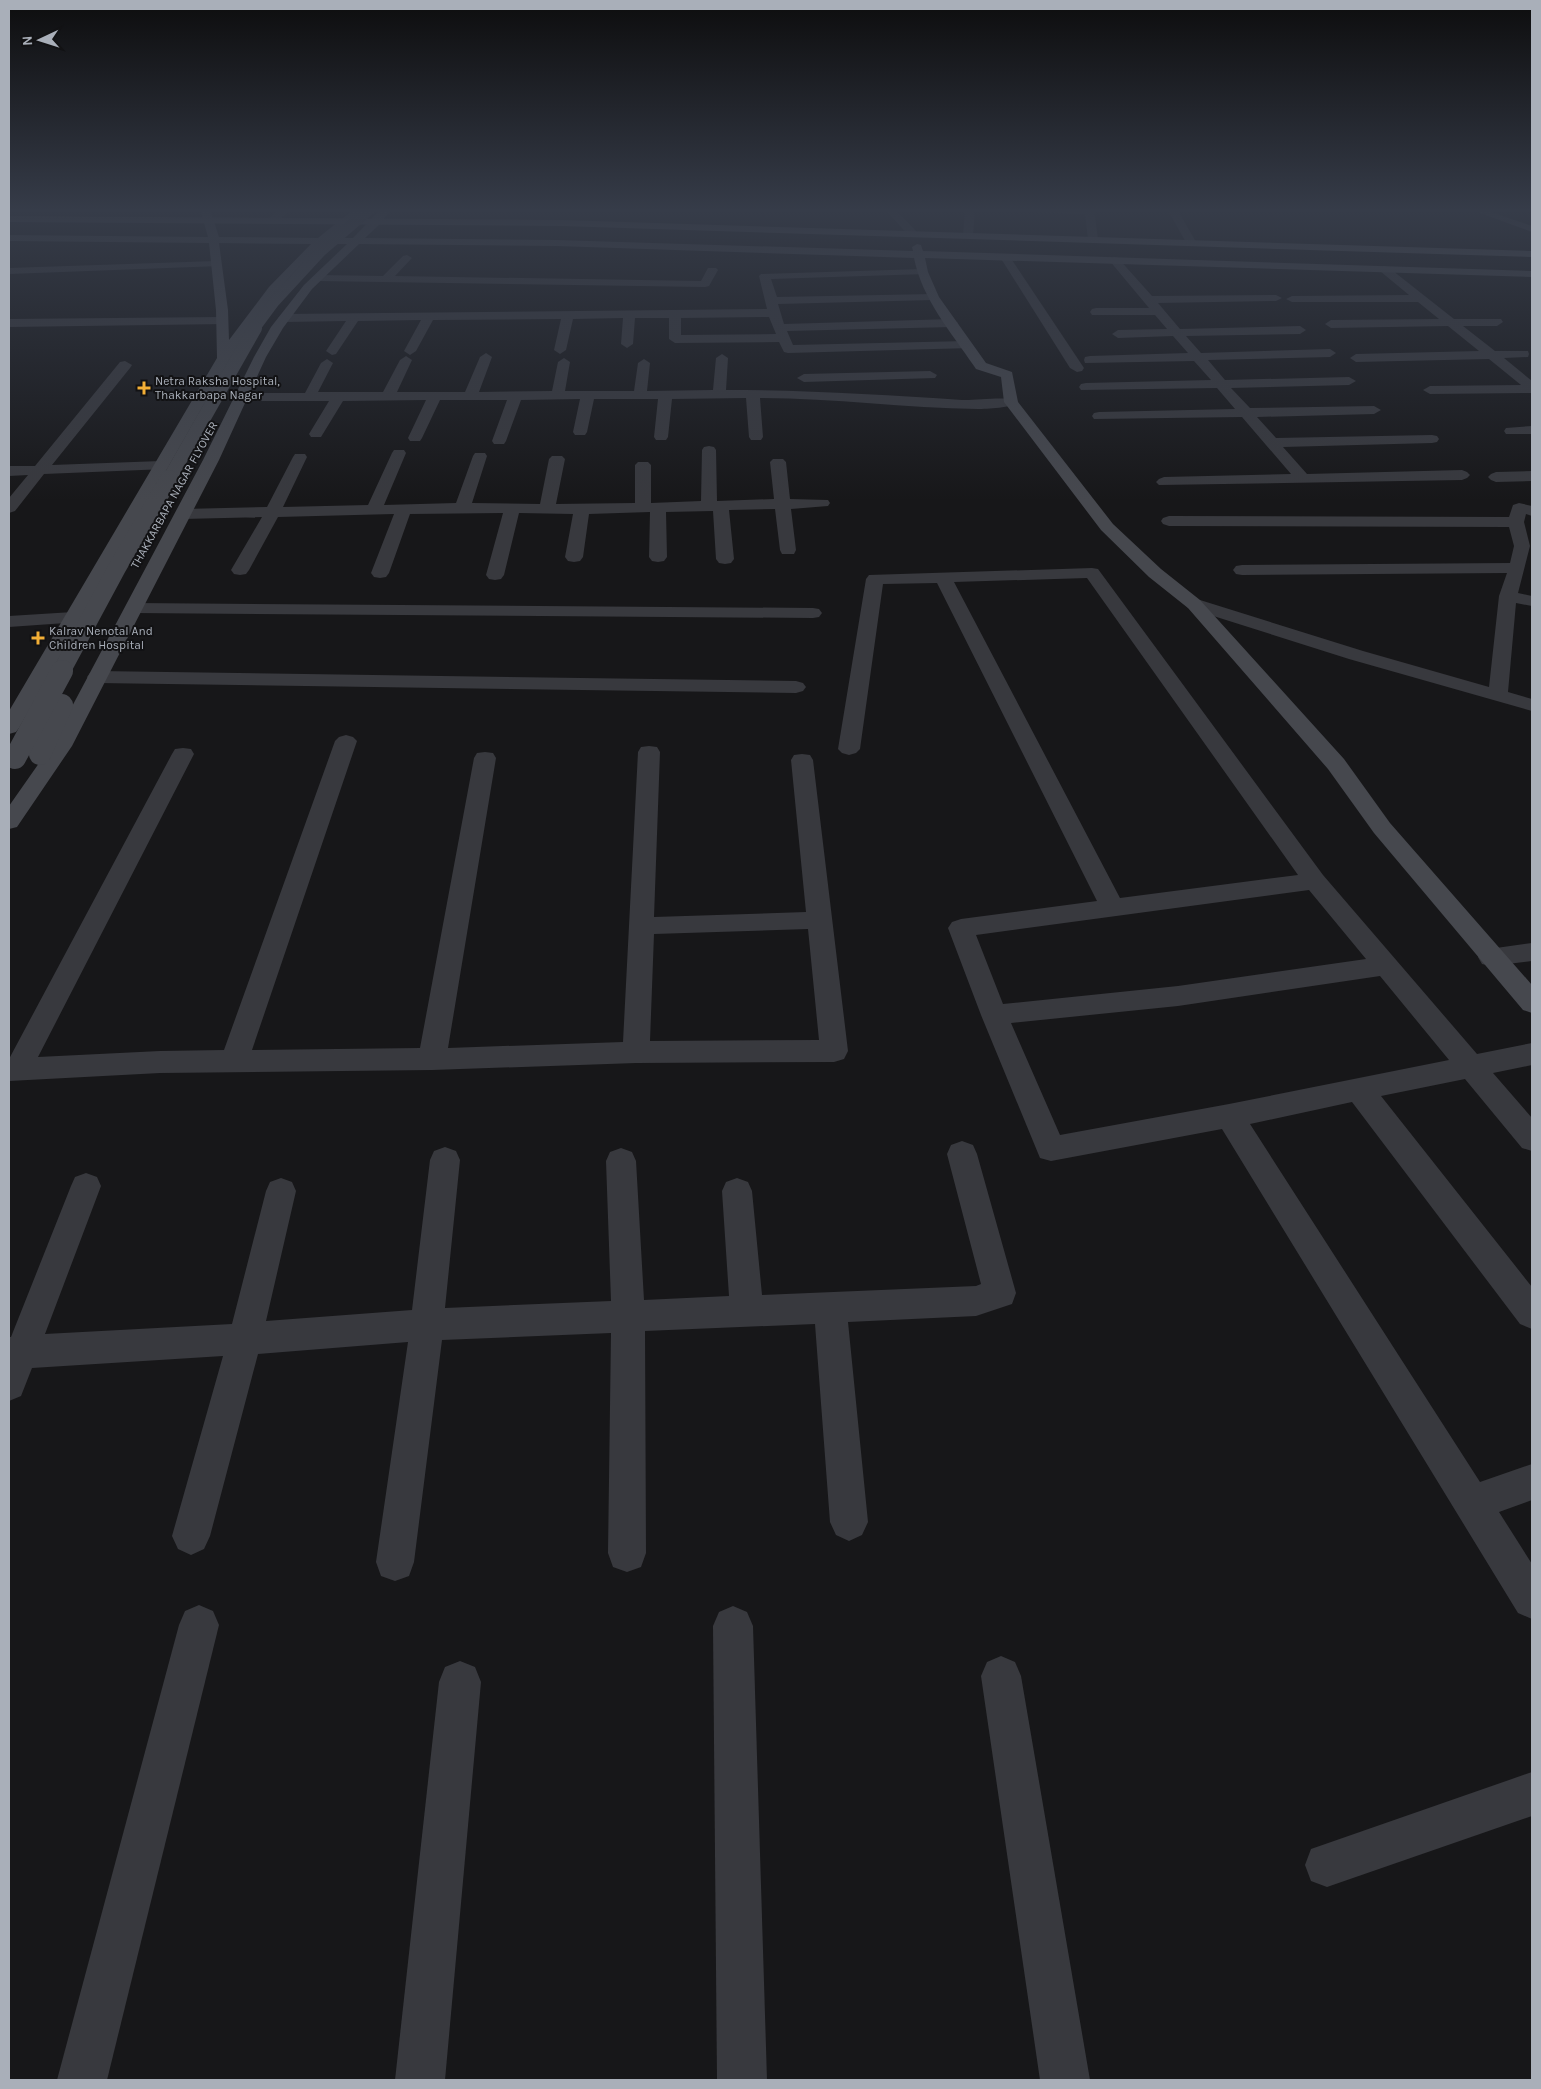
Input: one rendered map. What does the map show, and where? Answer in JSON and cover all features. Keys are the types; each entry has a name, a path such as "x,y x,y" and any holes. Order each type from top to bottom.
{"street":[{"path":"220,306 222,359"},
{"path":"9,728 222,359 259,306"},
{"name":"THAKKARBAPA NAGAR FLYOVER","path":"12,764 117,568 193,439 258,322 270,306"},
{"name":"THAKKARBAPA NAGAR FLYOVER","path":"102,628 269,321 280,306"},
{"path":"9,822 61,746 134,608 260,358 284,318 294,306"},
{"path":"284,318 674,314 781,306"},
{"path":"940,306 981,366 1007,375 1011,402 1107,527 1155,573 1194,604 1336,764 1382,828 1532,1003"},
{"path":"1037,306 1077,368"},
{"path":"1154,306 1303,479"},
{"path":"1432,306 1532,388"},
{"path":"773,307 795,371 796,394"},
{"path":"61,322 75,310"},
{"path":"1096,312 1158,311"},
{"path":"627,344 629,314"},
{"path":"674,314 675,339 784,338 967,345"},
{"path":"497,330 503,315"},
{"path":"558,395 568,315"},
{"path":"388,396 429,316"},
{"path":"309,397 330,357 355,317"},
{"path":"9,323 222,321"},
{"path":"1331,324 1497,322"},
{"path":"784,338 952,323"},
{"path":"1118,334 1300,330"},
{"path":"1090,360 1330,353"},
{"path":"1356,358 1523,354"},
{"path":"470,396 486,357"},
{"path":"222,359 260,358"},
{"path":"719,394 722,358"},
{"path":"640,395 644,362"},
{"path":"9,508 125,365"},
{"path":"795,371 930,375"},
{"path":"1086,387 1349,382"},
{"path":"1430,390 1532,388"},
{"path":"753,394 756,437"},
{"path":"241,398 796,394 979,405 1011,402"},
{"path":"580,432 588,395"},
{"path":"661,437 665,395"},
{"path":"414,438 435,396"},
{"path":"500,440 515,396"},
{"path":"316,434 338,397"},
{"path":"1099,416 1374,410"},
{"path":"1511,430 1532,430"},
{"path":"1272,443 1432,439"},
{"path":"709,450 715,505 725,559"},
{"path":"374,510 399,453"},
{"path":"462,508 480,456"},
{"path":"240,570 273,512 300,457"},
{"path":"547,508 557,459"},
{"path":"778,462 788,550"},
{"path":"9,471 161,466"},
{"path":"643,466 658,557"},
{"path":"1164,482 1462,475"},
{"path":"1496,477 1532,476"},
{"path":"182,514 462,508 582,509 822,503"},
{"path":"495,575 512,508"},
{"path":"1498,696 1508,596 1517,568 1527,547 1516,522 1519,508 1532,510"},
{"path":"574,557 582,509"},
{"path":"380,573 404,510"},
{"path":"1169,522 1516,522"},
{"path":"1242,570 1517,568"},
{"path":"848,749 875,579 1092,573 1315,881 1532,1139"},
{"path":"943,577 1113,908"},
{"path":"1508,596 1532,602"},
{"path":"1194,604 1356,655 1532,705"},
{"path":"134,608 814,613"},
{"path":"9,622 73,618"},
{"path":"97,677 796,686"},
{"path":"9,810 40,754 70,688"},
{"path":"234,1062 346,741"},
{"path":"636,1052 650,752"},
{"path":"13,1070 183,754"},
{"path":"432,1059 485,758"},
{"path":"13,1070 160,1062 432,1059 636,1052 834,1051 802,760"},
{"path":"1315,881 961,928 994,1014 1051,1149 1230,1116 1532,1054"},
{"path":"642,926 820,920"},
{"path":"1491,957 1532,952"},
{"path":"994,1014 1178,996 1387,966"},
{"path":"1360,1090 1532,1313"},
{"path":"1230,1116 1532,1599"},
{"path":"15,1353 245,1339 427,1325 976,1301 1000,1293 962,1154"},
{"path":"395,1562 427,1325 445,1160"},
{"path":"621,1161 628,1316 627,1553"},
{"path":"9,1384 15,1353 86,1186"},
{"path":"191,1536 245,1339 282,1191"},
{"path":"737,1192 747,1311"},
{"path":"830,1307 849,1522"},
{"path":"1472,1503 1532,1482"},
{"path":"82,2080 199,1626"},
{"path":"733,1626 742,2080"},
{"path":"1001,1676 1065,2080"},
{"path":"420,2080 460,1682"},
{"path":"1327,1866 1532,1794"}],"place":[{"name":"Netra Raksha Hospital, Thakkarbapa Nagar","path":"144,388"},
{"name":"Kalrav Nenotal And Children Hospital","path":"38,638"}]}
